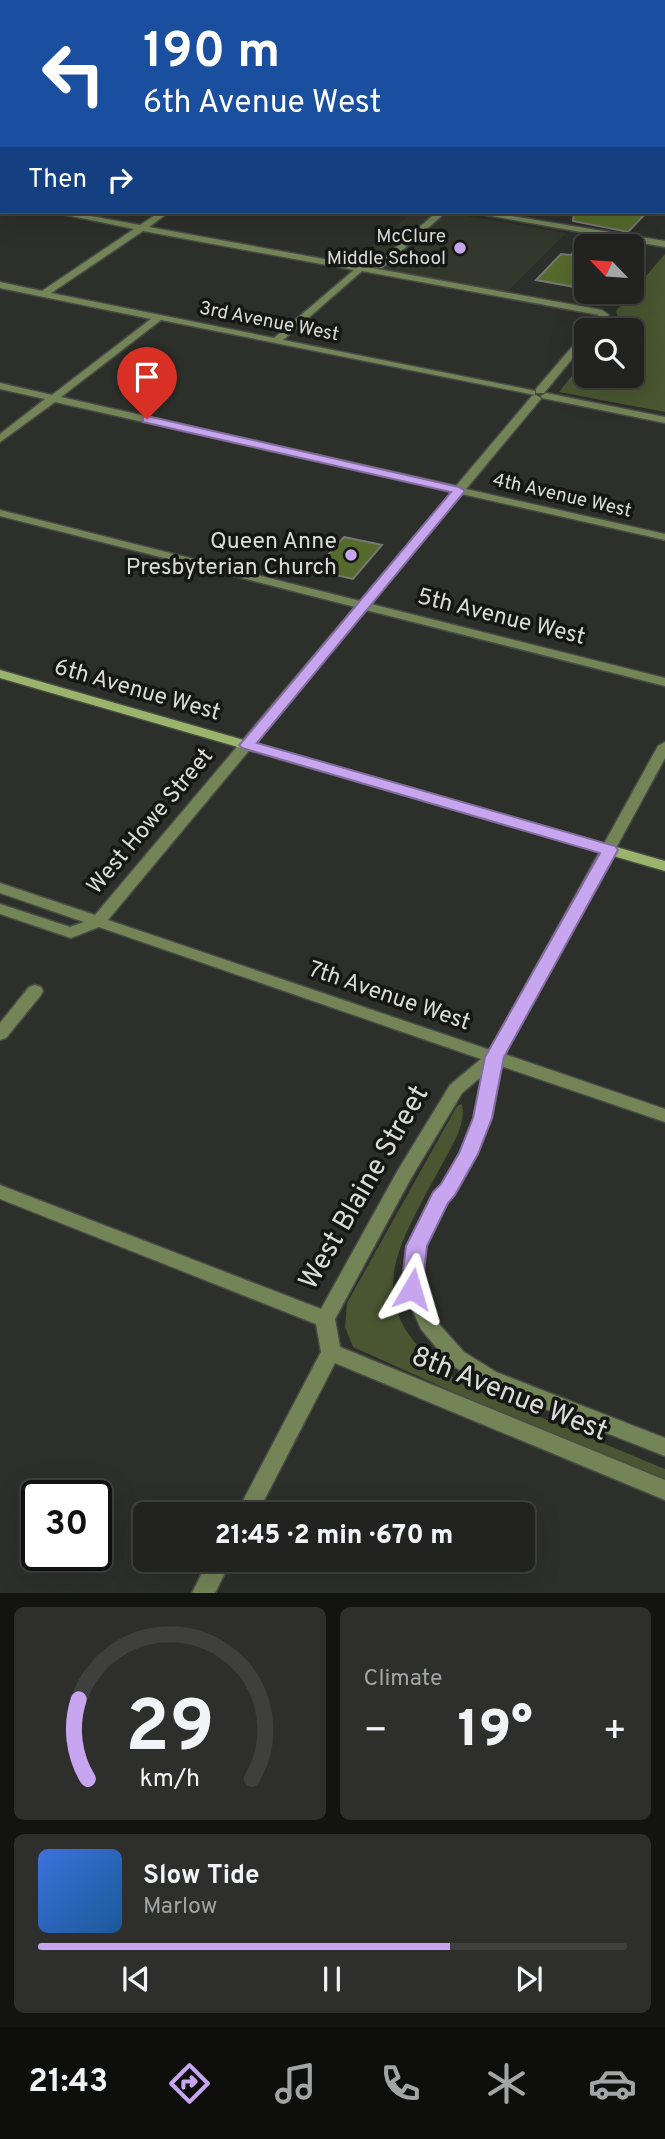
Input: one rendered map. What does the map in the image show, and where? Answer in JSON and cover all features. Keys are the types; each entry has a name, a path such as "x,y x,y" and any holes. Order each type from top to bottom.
{"street":[{"path":"67,214 604,314 601,318"},
{"path":"43,294 162,214"},
{"path":"379,266 439,214"},
{"path":"485,214 665,243"},
{"path":"276,341 361,268"},
{"name":"3rd Avenue West","path":"0,285 665,419"},
{"path":"0,439 158,318"},
{"name":"West Howe Street","path":"98,922 574,350"},
{"name":"4th Avenue West","path":"0,386 665,537"},
{"name":"5th Avenue West","path":"0,513 665,682"},
{"name":"6th Avenue West","path":"0,674 665,866"},
{"name":"West Blaine Street","path":"430,1329 412,1289 417,1246 440,1198 448,1190 468,1154 483,1118 494,1057 665,746"},
{"name":"7th Avenue West","path":"0,888 665,1116"},
{"path":"0,909 71,933 98,922"},
{"path":"0,1034 35,991"},
{"name":"West Blaine Street","path":"331,1352 325,1319 404,1175 456,1089 494,1057"},
{"path":"0,1192 325,1319"},
{"name":"8th Avenue West","path":"430,1329 457,1358 489,1378 665,1447"},
{"path":"252,1502 331,1352"},
{"name":"8th Avenue West","path":"331,1352 665,1490"},
{"path":"203,1593 214,1572"}],"shaded area":[{"name":"McClure Middle School","path":"411,214 455,214 566,233 507,292 350,263"}],"green space":[{"path":"665,254 665,412 559,392 574,373 574,388 644,388 644,318 618,318 616,311 622,304 644,304 644,278"},
{"path":"462,1104 458,1133 410,1225 399,1254 393,1280 395,1306 407,1332 430,1358 465,1386 665,1469 665,1480 487,1407 353,1347 345,1327 347,1303 457,1106"}],"building":[{"path":"574,214 645,214 628,232 573,221"},
{"path":"574,252 574,287 536,280 561,254 571,255"},
{"name":"Queen Anne Presbyterian Church","path":"344,537 382,545 353,579 322,572 326,567 319,565"}],"place":[{"name":"McClure Middle School","path":"460,248"},
{"name":"Queen Anne Presbyterian Church","path":"351,555"}],"route":[{"path":"147,419 459,491 247,745 609,850 494,1057 483,1118 468,1154 448,1190 440,1198 417,1246 412,1289"}]}
